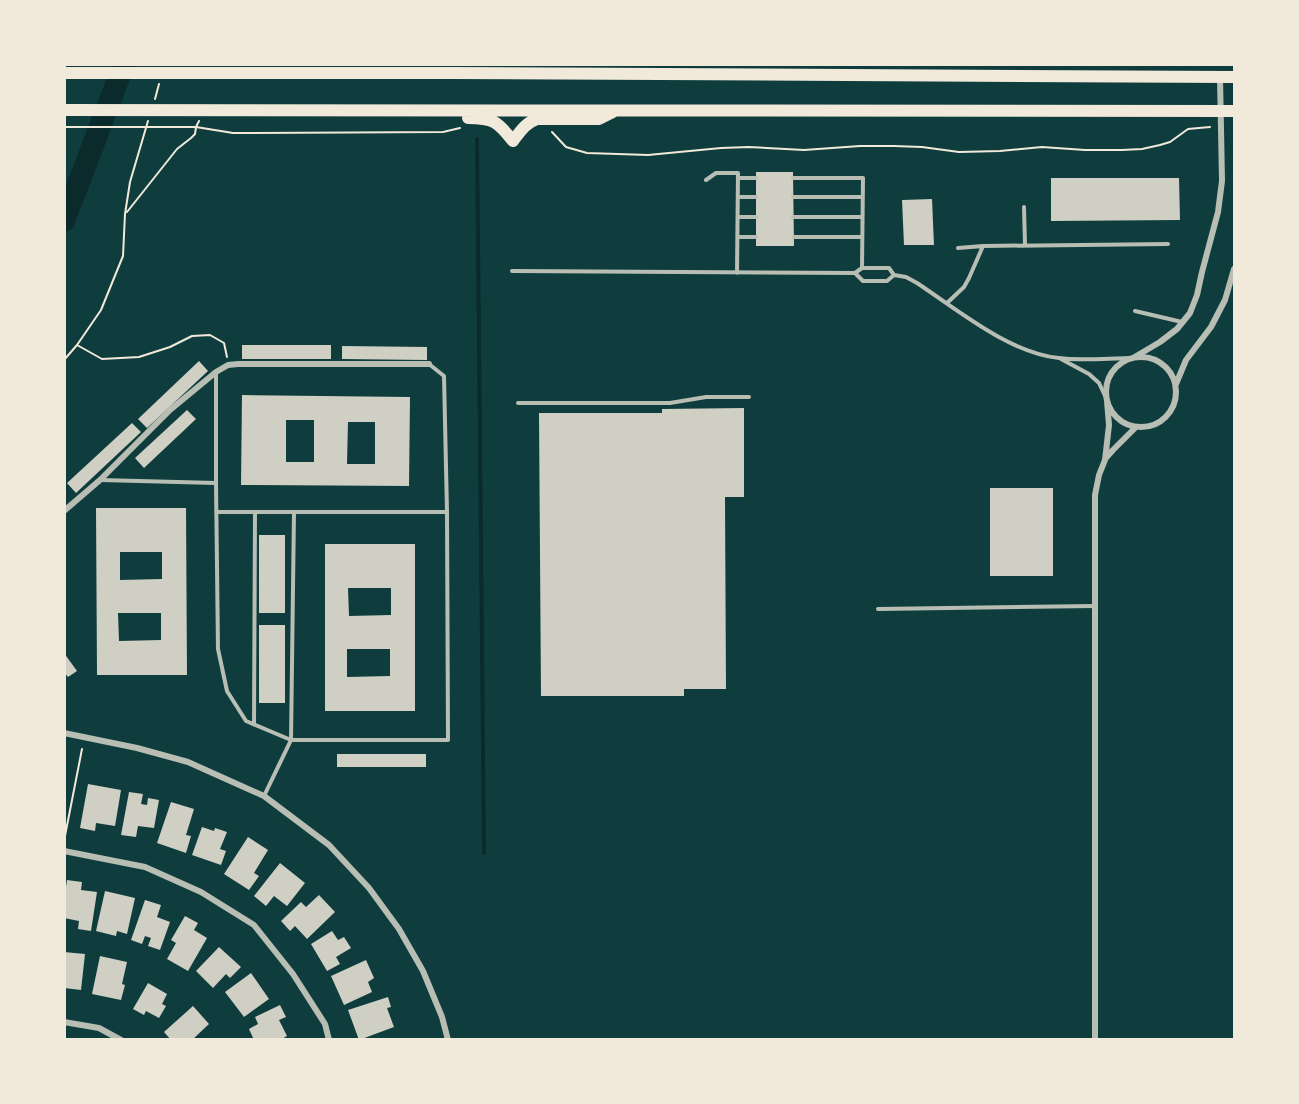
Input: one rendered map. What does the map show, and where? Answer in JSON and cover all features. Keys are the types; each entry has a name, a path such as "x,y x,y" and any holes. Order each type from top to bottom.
{"highway":[{"path":"67,73 1234,77"},
{"path":"64,110 1234,111"},
{"path":"310,110 318,117 482,118 500,124 513,141 525,126 537,119 599,119 616,110"}],"street":[{"path":"1105,460 1108,425 1106,392 1111,374 1124,361 1160,342 1177,329 1190,313 1197,295 1218,212 1222,181 1220,77"},
{"path":"1176,384 1186,360 1211,327 1225,300 1234,269"},
{"path":"1107,401 1118,418 1136,427 1148,427 1158,423 1168,416 1174,406 1177,395 1172,373 1155,359 1133,357"},
{"path":"64,511 100,480 170,410 216,372 228,365 238,363 429,363"},
{"path":"1095,1040 1095,495 1098,475 1105,460 1136,427"},
{"path":"64,733 137,748 188,762 264,796 329,845 369,888 399,929 423,972 442,1017 448,1040"},
{"path":"64,851 145,867 201,892 254,925 293,975 325,1024 329,1040"},
{"path":"64,1022 99,1028 121,1040"}],"lane":[{"path":"706,180 716,173 756,178"},
{"path":"737,273 738,176"},
{"path":"793,178 863,178 862,268"},
{"path":"738,197 756,197"},
{"path":"793,197 862,197"},
{"path":"1024,207 1025,245"},
{"path":"738,217 756,217"},
{"path":"794,217 862,217"},
{"path":"738,237 756,237"},
{"path":"794,237 862,237"},
{"path":"958,248 1168,244"},
{"path":"947,303 964,286 983,246"},
{"path":"512,272 855,273 862,268 889,268 894,275 906,277 917,283 1011,344 1044,356 1060,359 1133,357"},
{"path":"855,273 863,281 887,281 894,275"},
{"path":"1135,311 1182,322"},
{"path":"1060,359 1089,374 1099,383 1107,401"},
{"path":"216,372 218,649 227,691 246,721 291,740 448,740 444,376 429,363"},
{"path":"518,403 670,403 706,397 749,397"},
{"path":"100,480 216,483"},
{"path":"216,512 447,512"},
{"path":"254,724 255,512"},
{"path":"264,796 291,740 294,512"},
{"path":"878,609 1095,606"}],"path":[{"path":"152,108 162,75"},
{"path":"125,214 177,149 195,134 205,110"},
{"path":"64,360 101,310 123,256 125,214 130,182 148,118"},
{"path":"64,127 196,127 233,133 442,132 460,128"},
{"path":"547,128 566,147 587,153 648,155 749,147 804,150 860,146 913,147 959,152 1042,147 1122,150 1142,149 1170,142 1188,129 1221,127"},
{"path":"77,345 102,359 139,357 170,347 192,336 210,335 224,343 228,365"},
{"path":"64,841 82,749"}],"building":[{"path":"756,172 793,172 794,246 756,246"},
{"path":"1051,178 1179,178 1180,220 1051,221"},
{"path":"932,199 934,245 904,245 902,200"},
{"path":"242,345 331,345 331,359 242,359"},
{"path":"342,346 427,347 427,360 342,359"},
{"path":"199,361 208,371 147,428 138,419"},
{"path":"242,395 410,397 409,486 241,485","holes":["286,420 314,420 314,462 286,462","348,422 375,422 375,464 347,464"]},
{"path":"744,408 744,497 725,497 726,689 684,689 684,696 541,696 539,413 662,413 662,409"},
{"path":"187,410 196,419 144,468 135,458"},
{"path":"132,423 141,432 76,493 67,483"},
{"path":"990,488 1053,488 1053,576 990,576"},
{"path":"96,508 186,508 187,675 97,675","holes":["120,552 162,552 162,579 120,580","118,613 161,613 161,640 119,641"]},
{"path":"259,535 285,535 285,613 259,613"},
{"path":"325,544 415,544 415,711 325,711","holes":["348,588 391,588 391,615 349,616","347,649 390,649 390,676 347,677"]},
{"path":"259,625 285,625 285,703 259,703"},
{"path":"64,653 77,671 68,677 64,672"},
{"path":"337,754 426,754 426,767 337,767"},
{"path":"88,784 121,790 115,826 96,823 95,831 80,828"},
{"path":"129,792 143,794 141,804 147,805 148,798 159,800 154,828 138,826 136,837 121,835"},
{"path":"171,802 194,809 186,835 191,836 186,853 157,843"},
{"path":"202,827 227,832 220,849 226,851 221,865 192,855"},
{"path":"248,837 268,850 254,873 259,876 249,890 224,874"},
{"path":"280,863 305,883 287,906 274,896 266,906 254,896"},
{"path":"67,880 82,882 81,890 97,892 91,931 78,929 79,921 64,918"},
{"path":"105,891 135,898 127,934 117,931 116,936 96,931"},
{"path":"319,895 335,912 307,939 295,926 290,931 281,921 301,902 306,907"},
{"path":"145,900 161,905 157,917 170,922 160,950 148,946 151,938 145,936 142,944 131,940"},
{"path":"185,916 198,923 194,930 207,938 188,971 167,959 176,943 171,940"},
{"path":"332,931 338,940 344,937 351,948 336,957 340,964 327,971 311,944"},
{"path":"219,947 241,967 230,978 226,974 213,988 196,971"},
{"path":"64,952 85,954 81,990 64,988"},
{"path":"100,956 127,962 121,1000 92,994"},
{"path":"366,960 374,978 368,982 372,992 344,1005 331,976"},
{"path":"251,973 269,999 244,1017 225,992"},
{"path":"148,983 167,994 162,1004 166,1006 159,1018 146,1011 144,1015 133,1009"},
{"path":"388,997 391,1007 387,1008 394,1027 359,1040 348,1010"},
{"path":"280,1005 286,1017 279,1020 287,1036 280,1040 254,1040 249,1029 258,1024 255,1017"},
{"path":"193,1006 209,1024 192,1040 171,1040 164,1032"}],"waterway":[{"path":"64,221 124,64"},
{"path":"477,139 484,853"}]}
